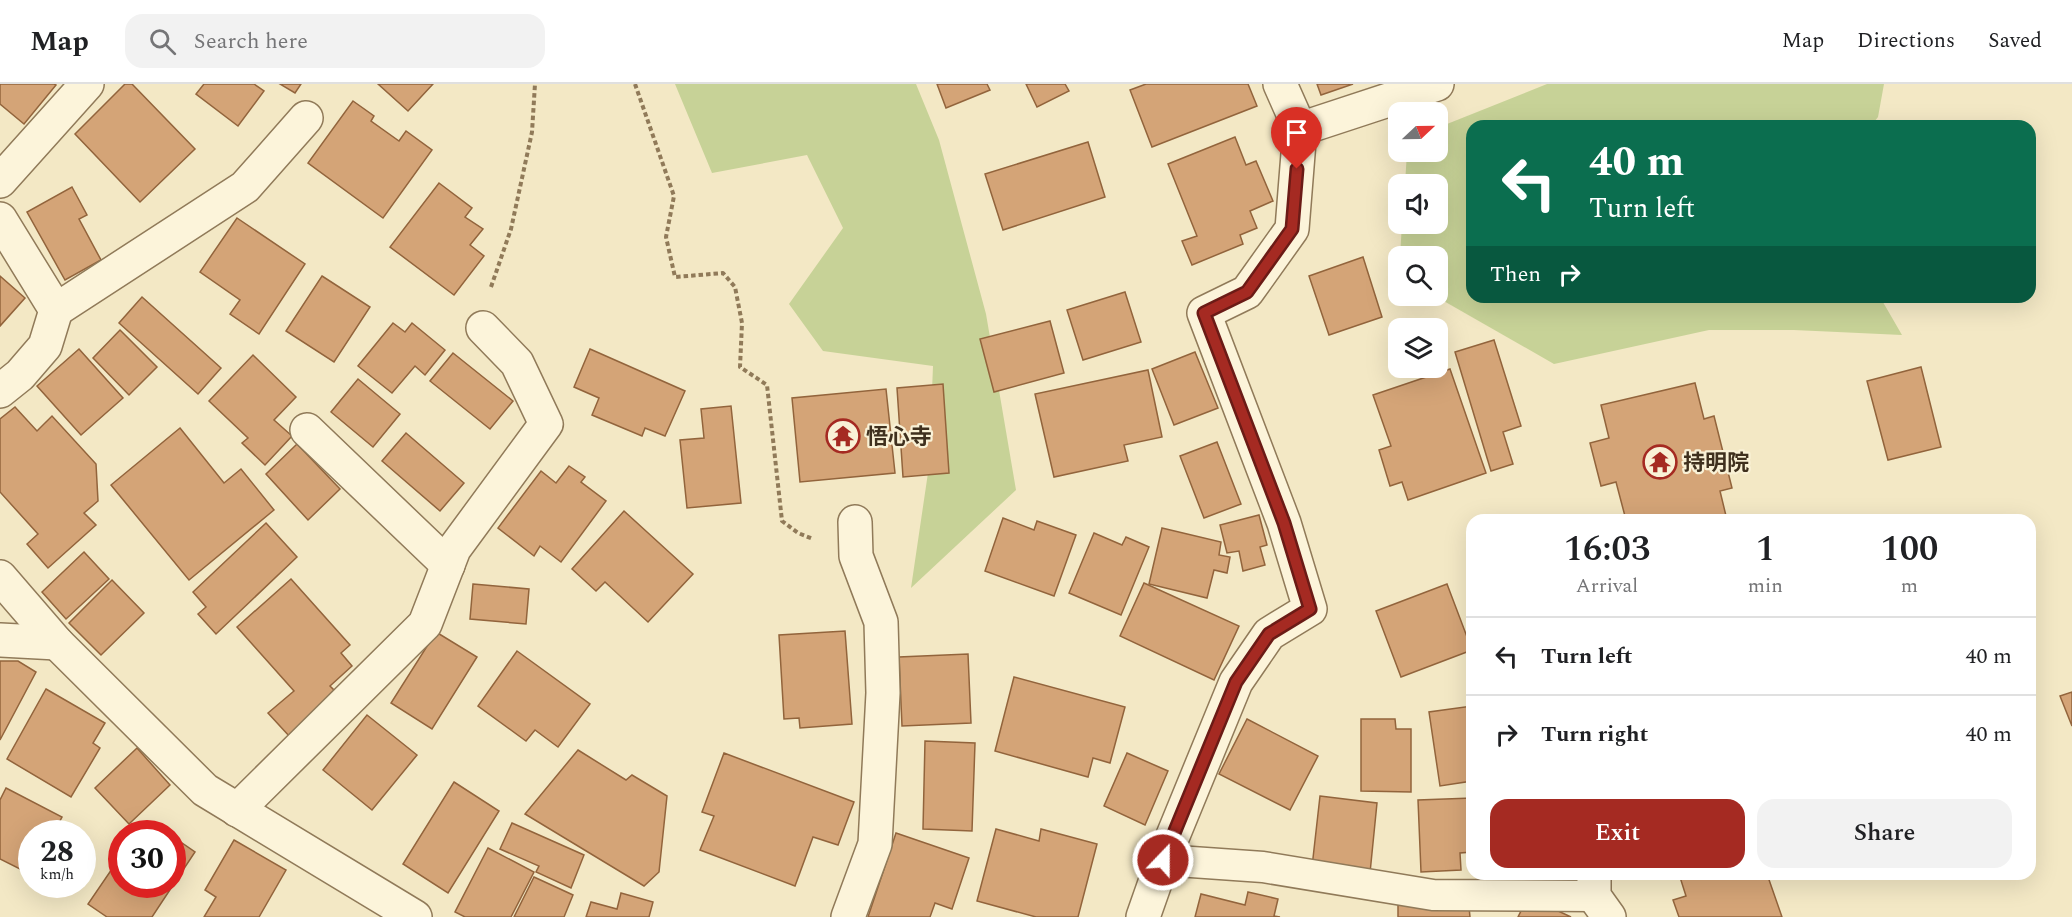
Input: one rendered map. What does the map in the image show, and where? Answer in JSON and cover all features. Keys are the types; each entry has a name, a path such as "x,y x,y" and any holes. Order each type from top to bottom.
{"street":[{"path":"0,181 87,84"},
{"path":"1143,917 1163,860 1236,682 1269,634 1310,609 1284,523 1204,313 1247,292 1292,229 1300,129 1280,84"},
{"path":"1300,129 1437,84"},
{"path":"0,391 20,375 45,346 56,310 245,187 306,118"},
{"path":"0,219 56,310"},
{"path":"237,810 425,624 454,549 546,424 517,363 483,328"},
{"path":"307,430 448,565"},
{"path":"848,917 875,844 883,693 881,622 856,556 855,522"},
{"path":"0,577 57,643 205,790 415,917"},
{"path":"0,640 57,643"}],"lane":[{"path":"1163,860 1263,867 1433,896 1599,896"}],"path":[{"path":"483,328 492,279 511,229 530,143 535,84"},
{"path":"635,84 674,196 666,237 675,277 723,273 735,288 742,323 740,367 767,385 782,520 798,533 856,556"}],"green space":[{"path":"675,84 916,84 939,140 986,314 1016,490 911,588 929,466 933,366 823,351 789,304 843,228 807,155 712,173"},
{"path":"1547,84 1884,84 1876,120 1466,120 1466,303 1883,303 1902,335 1794,330 1709,330 1554,364 1448,303 1448,246 1401,246 1401,234 1448,234 1448,174 1406,174 1406,162 1448,162 1448,124"}],"building":[{"path":"0,84 56,85 24,124 0,104"},
{"path":"125,84 132,84 195,149 140,202 75,134"},
{"path":"204,84 254,84 264,91 238,126 196,94"},
{"path":"280,84 301,84 295,93"},
{"path":"378,84 433,84 408,111"},
{"path":"937,84 987,84 990,90 946,108"},
{"path":"1026,84 1065,84 1069,91 1037,107"},
{"path":"1146,84 1248,84 1257,106 1152,147 1130,90"},
{"path":"1317,84 1353,84 1321,95"},
{"path":"353,101 374,116 371,121 399,141 406,131 432,150 383,218 308,163"},
{"path":"1235,137 1246,165 1256,161 1273,201 1250,211 1257,228 1240,235 1243,244 1192,265 1182,241 1197,236 1168,164"},
{"path":"1088,142 1105,197 1003,230 985,174"},
{"path":"439,183 472,208 465,217 483,229 470,245 484,256 454,295 390,247"},
{"path":"72,187 87,215 79,219 101,260 65,280 27,212"},
{"path":"237,218 305,264 259,334 230,314 240,300 200,272"},
{"path":"1363,257 1382,317 1329,335 1309,276"},
{"path":"0,276 25,298 0,326"},
{"path":"322,276 370,307 334,362 286,331"},
{"path":"1125,292 1141,342 1083,360 1067,310"},
{"path":"142,297 221,368 198,394 119,323"},
{"path":"1050,321 1064,373 994,392 980,339"},
{"path":"393,323 405,332 412,323 445,350 425,375 415,366 392,393 358,366"},
{"path":"120,330 157,367 129,395 93,358"},
{"path":"1494,340 1521,426 1503,432 1513,464 1491,471 1455,352"},
{"path":"79,349 123,398 81,435 37,386"},
{"path":"590,349 685,391 665,436 645,428 642,436 592,415 599,398 574,387"},
{"path":"1195,352 1218,408 1174,425 1152,369"},
{"path":"453,353 513,401 490,429 430,381"},
{"path":"253,355 296,397 274,420 292,436 265,465 242,443 248,438 209,401"},
{"path":"1921,367 1941,447 1888,460 1867,381"},
{"path":"1450,369 1486,473 1408,500 1402,482 1390,486 1379,450 1391,446 1373,395 1423,378 1448,378 1448,370"},
{"path":"1148,370 1162,437 1124,445 1128,461 1054,477 1035,394"},
{"path":"358,379 400,414 373,447 331,412"},
{"name":"持明院","path":"1695,383 1704,419 1714,416 1732,488 1720,491 1726,514 1624,514 1616,482 1601,486 1590,443 1609,438 1601,405"},
{"path":"943,384 949,473 903,477 897,388"},
{"name":"悟心寺","path":"886,389 895,473 800,482 792,398"},
{"path":"731,406 741,503 687,508 680,440 704,438 701,409"},
{"path":"15,407 37,431 52,416 96,464 98,501 84,513 96,525 48,568 27,544 38,534 0,492 0,419"},
{"path":"180,428 224,483 241,469 274,510 189,580 111,485"},
{"path":"406,433 464,483 440,511 382,461"},
{"path":"1217,442 1241,504 1204,518 1180,456"},
{"path":"297,444 340,489 308,520 266,474"},
{"path":"569,466 585,477 581,482 606,501 561,562 540,546 534,556 498,528 541,471 556,483"},
{"path":"624,511 693,574 648,622 605,582 596,591 572,569"},
{"path":"1259,515 1267,545 1260,547 1265,565 1243,571 1239,551 1227,553 1220,525"},
{"path":"1003,518 1034,530 1037,521 1076,535 1054,596 985,571"},
{"path":"266,523 297,557 216,634 198,614 206,607 193,592"},
{"path":"1162,528 1221,542 1219,555 1230,557 1227,573 1214,570 1207,598 1149,584"},
{"path":"1094,533 1122,545 1126,537 1149,547 1121,615 1069,593"},
{"path":"84,552 109,579 66,619 42,592"},
{"path":"291,579 350,645 341,653 352,666 330,686 338,694 290,737 268,713 294,691 237,627"},
{"path":"112,580 144,613 101,655 69,623"},
{"path":"1144,583 1239,626 1214,680 1120,636"},
{"path":"473,584 529,589 526,624 470,619"},
{"path":"1447,584 1466,634 1466,652 1401,677 1376,611"},
{"path":"845,631 852,724 800,728 799,718 784,719 779,635"},
{"path":"436,632 477,657 432,729 391,703"},
{"path":"517,651 590,704 558,747 535,730 526,741 478,706"},
{"path":"968,654 971,723 902,726 899,657"},
{"path":"0,661 18,661 36,672 0,740"},
{"path":"1014,677 1125,707 1110,763 1093,758 1088,777 995,751"},
{"path":"46,689 105,723 93,743 100,748 71,797 7,759"},
{"path":"2072,692 2072,726 2060,696"},
{"path":"1466,707 1466,782 1440,786 1429,712"},
{"path":"367,715 417,755 372,810 323,770"},
{"path":"1247,719 1318,756 1290,810 1219,774"},
{"path":"1361,719 1395,719 1396,729 1411,729 1411,792 1361,791"},
{"path":"925,741 975,743 972,831 923,829"},
{"path":"137,748 170,785 133,820 125,820 95,788"},
{"path":"578,750 626,780 632,775 667,796 659,872 644,886 525,814"},
{"path":"724,753 854,802 838,845 813,837 795,886 700,850 714,816 702,812"},
{"path":"1127,753 1168,771 1145,825 1104,806"},
{"path":"454,782 499,811 448,893 403,864"},
{"path":"6,788 62,817 60,820 18,820 18,868 0,859 0,800"},
{"path":"1320,796 1377,803 1370,873 1312,867"},
{"path":"1466,798 1466,852 1460,853 1461,870 1421,872 1418,800"},
{"path":"512,823 584,855 571,888 536,872 539,866 500,849"},
{"path":"996,829 1039,841 1041,829 1097,844 1078,917 1036,917 977,901"},
{"path":"896,833 969,858 952,909 935,903 930,917 868,917"},
{"path":"234,840 286,870 259,917 204,917 216,897 205,890"},
{"path":"186,846 195,852 186,866"},
{"path":"488,848 534,872 511,917 465,917 455,912"},
{"path":"108,875 108,898 165,898 152,917 107,917 88,904 92,898 96,898 96,892"},
{"path":"534,877 573,895 564,917 514,917"},
{"path":"1681,880 1769,880 1782,917 1679,917 1673,900 1686,896"},
{"path":"1248,892 1278,899 1274,916 1280,917 1195,917 1201,894 1245,905"},
{"path":"621,893 653,902 649,917 586,917 591,902 617,909"},
{"path":"1528,897 1571,917 1518,917"},
{"path":"1398,901 1469,907 1470,917 1398,917"}],"place":[{"name":"悟心寺","path":"843,436"},
{"name":"持明院","path":"1660,462"}],"route":[{"path":"1163,860 1236,682 1269,634 1310,609 1284,523 1204,313 1247,292 1292,229 1297,169"}]}
